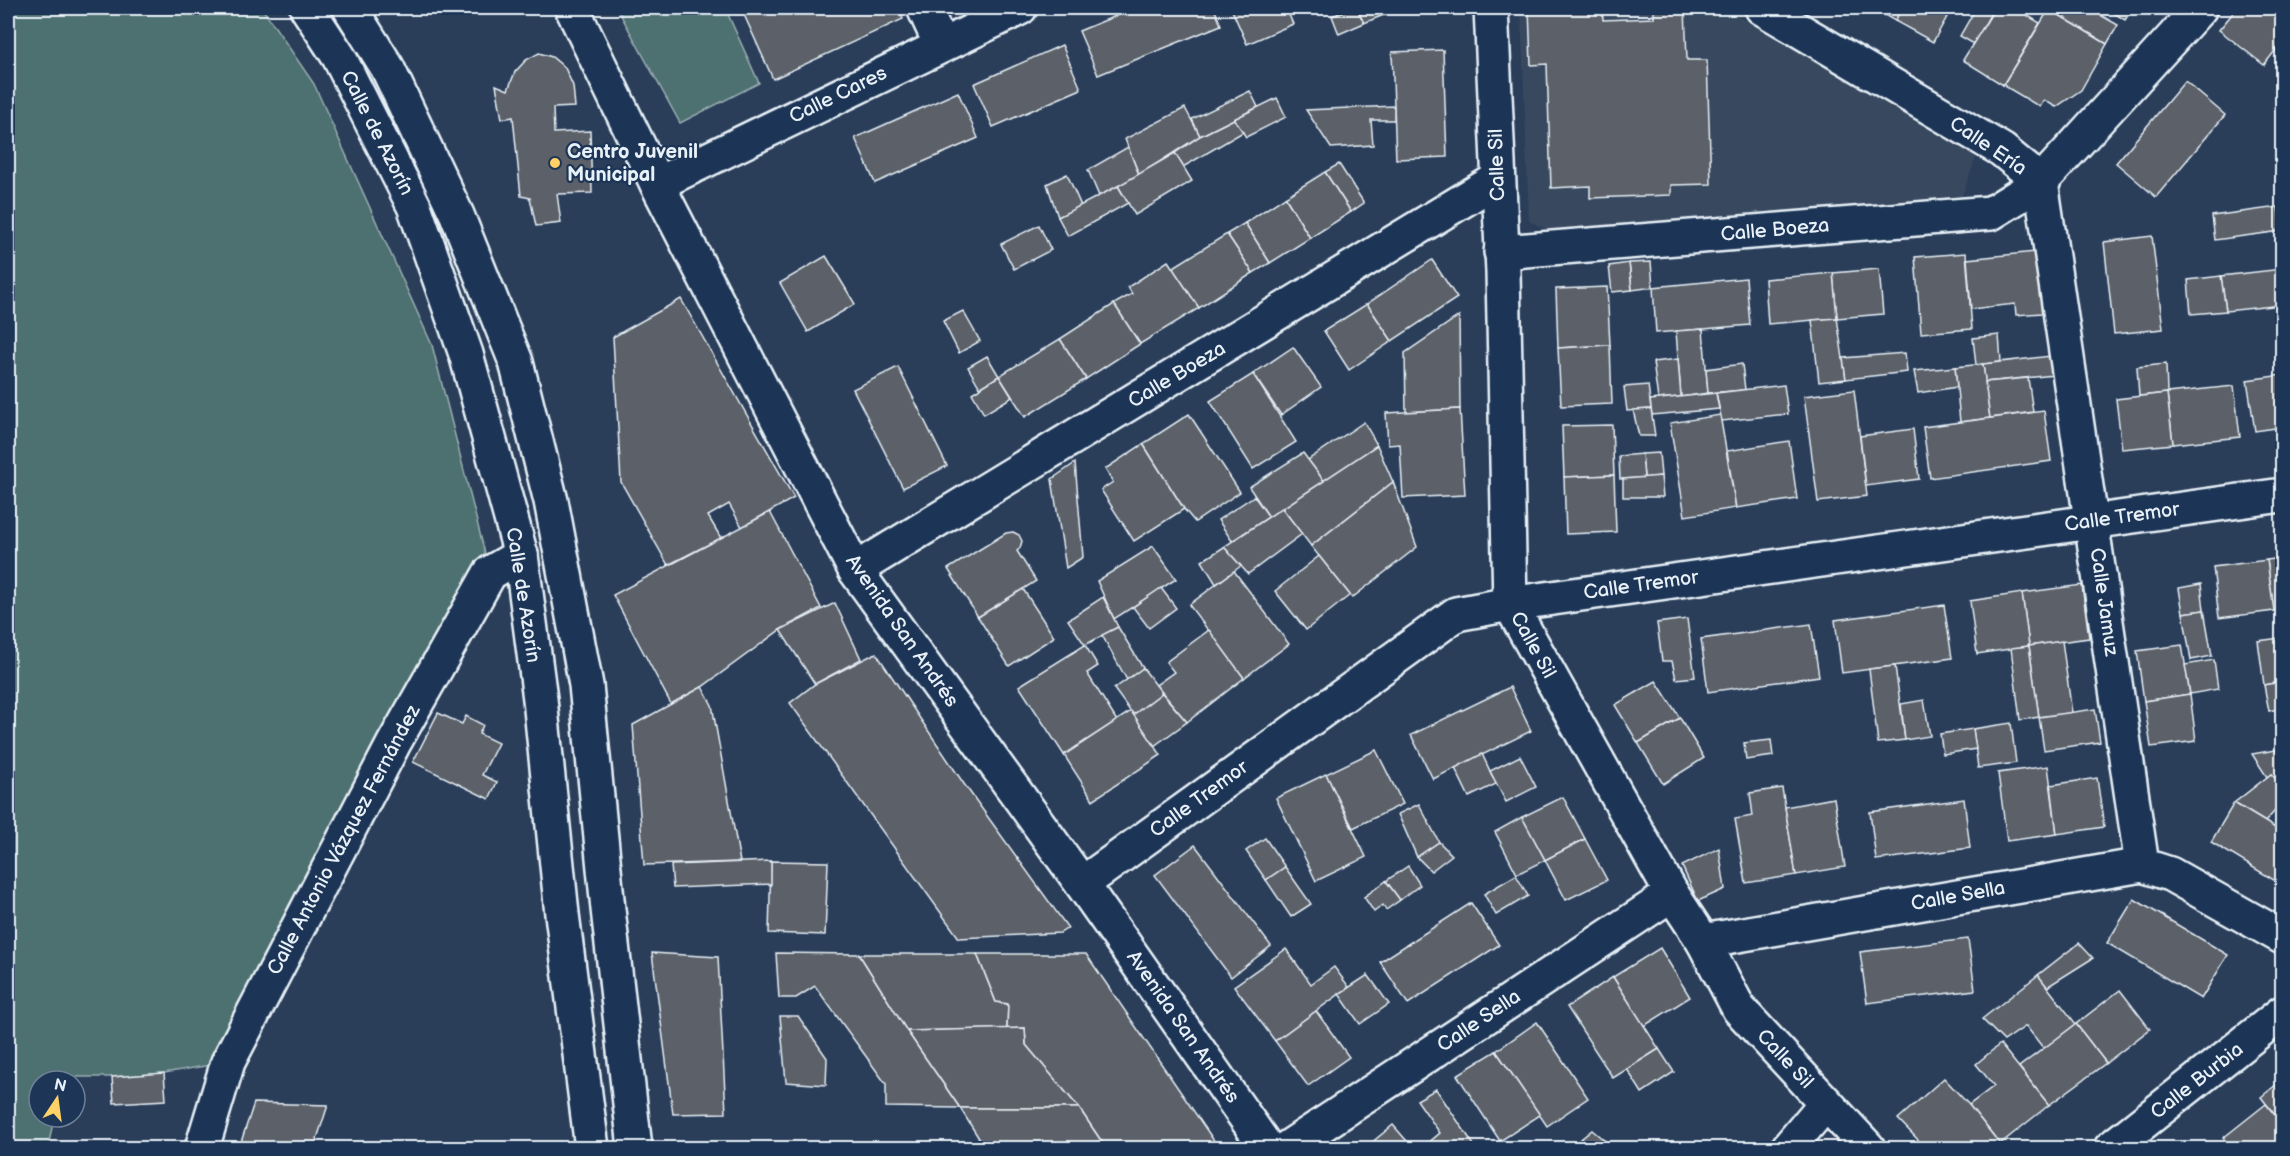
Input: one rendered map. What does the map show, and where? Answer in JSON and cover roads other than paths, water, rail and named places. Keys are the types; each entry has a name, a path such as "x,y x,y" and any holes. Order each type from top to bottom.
{"street":[{"name":"Calle de Azorín","path":"307,8 339,57 414,206 466,354 521,555 540,699 562,914 592,1149"},
{"name":"Calle de Azorín","path":"351,8 387,67 465,236 516,362 551,501 586,685 635,1149"},
{"name":"Avenida San Andrés","path":"572,8 657,184 855,570 1082,884 1267,1149"},
{"path":"924,8 940,45"},
{"name":"Calle Cares","path":"657,184 1020,8"},
{"name":"Calle Sil","path":"1491,8 1503,272 1510,603 1671,894 1703,940 1739,1009 1868,1149"},
{"name":"Calle Ería","path":"1762,8 2002,150 2041,182 2199,8"},
{"name":"Calle Boeza","path":"855,570 1498,179"},
{"name":"Calle Boeza","path":"1501,252 1991,213 2041,182"},
{"name":"Calle Jamuz","path":"2041,182 2142,865"},
{"name":"Calle Tremor","path":"1082,884 1456,614 1510,603 2283,495"},
{"name":"Calle Antonio Vázquez Fernández","path":"202,1149 228,1062 394,743 490,573 521,555"},
{"path":"2142,865 2170,874 2283,937"},
{"name":"Calle Sella","path":"1703,940 2142,865"},
{"name":"Calle Sella","path":"1287,1149 1671,894"},
{"name":"Calle Burbia","path":"2111,1149 2283,1013"},
{"path":"1788,1149 1826,1103"}],"place":[{"name":"Centro Juvenil Municipal","path":"555,163"}]}
